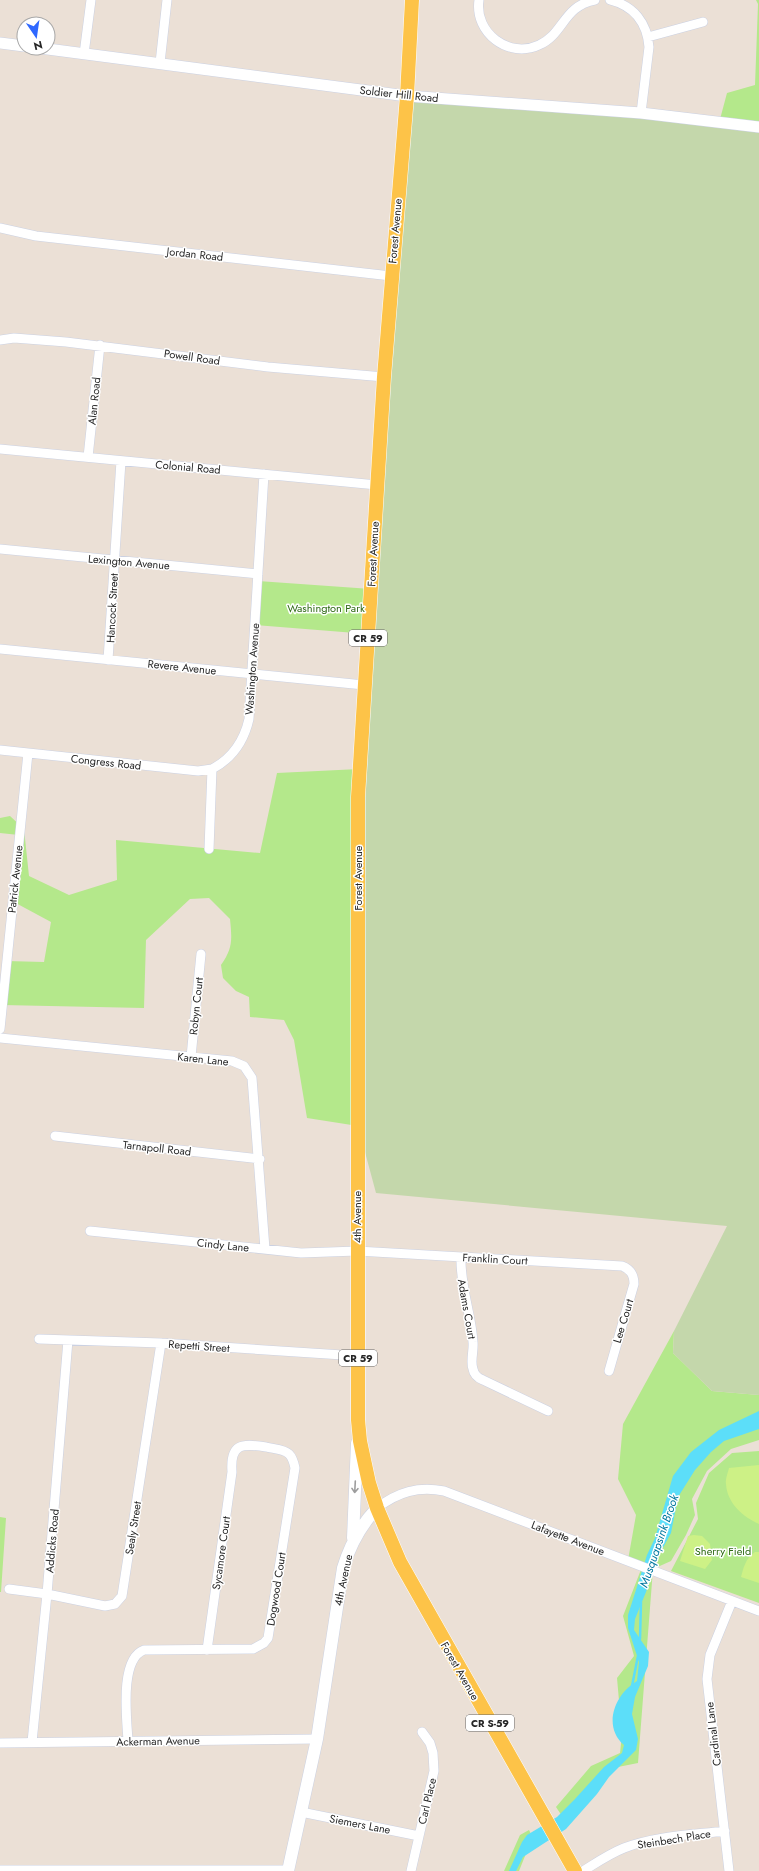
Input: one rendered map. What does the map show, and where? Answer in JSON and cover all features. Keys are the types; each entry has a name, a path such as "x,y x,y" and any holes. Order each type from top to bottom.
{"main road":[{"name":"Forest Avenue","path":"357,1182 358,797 384,377 391,276 407,96 412,0"},
{"name":"4th Avenue","path":"357,1182 357,1251"},
{"name":"CR 59","path":"357,1251 358,1420 364,1462 377,1508"},
{"path":"353,1541 358,1420"},
{"name":"Forest Avenue","path":"377,1508 410,1582 572,1865"},
{"name":"4th Avenue","path":"288,1871 317,1739 343,1568 353,1541 360,1528 377,1508"}],"street":[{"path":"84,54 91,0"},
{"path":"160,63 167,0"},
{"path":"479,0 479,14 481,23 492,38 506,47 524,49 536,46 548,40 571,11 579,5 595,0"},
{"path":"610,0 626,6 634,12 645,27 648,37 649,47 641,113"},
{"path":"648,37 703,22"},
{"path":"0,43 16,45"},
{"name":"Soldier Hill Road","path":"56,50 407,96 641,113 759,128"},
{"name":"Jordan Road","path":"0,228 36,236 391,276"},
{"name":"Powell Road","path":"0,340 14,338 100,345 268,367 384,377"},
{"name":"Alan Road","path":"88,458 100,345"},
{"name":"Colonial Road","path":"0,449 377,485"},
{"name":"Hancock Street","path":"108,660 121,461"},
{"name":"Washington Avenue","path":"212,769 227,759 235,751 246,730 249,719 264,474"},
{"name":"Lexington Avenue","path":"0,549 258,574"},
{"name":"Revere Avenue","path":"0,649 364,685"},
{"name":"Congress Road","path":"0,750 198,771 212,769"},
{"name":"Patrick Avenue","path":"0,1029 28,753"},
{"path":"209,848 212,769"},
{"name":"Robyn Court","path":"191,1057 201,954"},
{"name":"Karen Lane","path":"0,1038 239,1063 249,1072 252,1078 260,1159 265,1249"},
{"name":"Tarnapoll Road","path":"55,1136 260,1159"},
{"name":"Cindy Lane","path":"90,1231 301,1252 357,1251"},
{"name":"Franklin Court","path":"357,1251 622,1266 631,1271"},
{"name":"Adams Court","path":"461,1257 463,1290 473,1343 472,1363 474,1374 482,1380 548,1411"},
{"name":"Lee Court","path":"609,1371 634,1284 634,1278 631,1271"},
{"name":"Repetti Street","path":"39,1339 161,1343 358,1356"},
{"name":"Addicks Road","path":"32,1742 47,1594 68,1340"},
{"name":"Sealy Street","path":"9,1589 47,1594 105,1606 115,1604 122,1596 161,1343"},
{"name":"Dogwood Court","path":"128,1741 126,1692 132,1660 135,1655 144,1650 253,1649 259,1647 268,1638 295,1468 289,1453 284,1450 249,1444 242,1445 237,1448 232,1457"},
{"name":"Sycamore Court","path":"207,1650 232,1472 232,1457"},
{"name":"Lafayette Avenue","path":"377,1508 395,1496 407,1491 419,1489 444,1491 759,1611"},
{"name":"Cardinal Lane","path":"729,1871 707,1679 710,1655 732,1601"},
{"name":"Carl Place","path":"411,1871 435,1762 430,1743 422,1732"},
{"name":"Ackerman Avenue","path":"0,1743 317,1739"},
{"name":"Siemers Lane","path":"301,1812 419,1836"},
{"name":"Steinbech Place","path":"583,1871 607,1856 637,1844 654,1840 724,1831"},
{"path":"0,1870 288,1871"}],"green space":[{"path":"756,0 759,0 759,127 719,123 727,93 755,85 758,4"},
{"path":"407,96 759,127 759,1395 712,1391 673,1353 674,1331 727,1226 376,1193 358,1126 358,797"},
{"name":"Washington Park","path":"258,581 371,589 368,634 255,625"},
{"path":"359,769 358,1126 307,1118 294,1040 284,1020 250,1017 249,997 236,991 223,978 221,965 228,954 231,944 230,919 209,898 190,899 146,940 144,1008 2,1005 6,961 44,962 51,922 12,901 19,835 0,833 0,818 10,816 24,829 29,876 69,895 117,880 116,840 260,853 277,773"},
{"path":"674,1331 673,1353 712,1391 759,1395 759,1440 731,1449 707,1471 692,1499 695,1515 686,1535 671,1561 653,1569 638,1763 613,1768 562,1816 556,1807 591,1766 620,1753 622,1735 617,1678 634,1656 623,1616 642,1567 628,1560 636,1515 618,1479 623,1424"},
{"name":"Sherry Field","path":"759,1451 759,1603 671,1571 698,1519 696,1503 709,1473 732,1453"},
{"path":"759,1465 759,1524 742,1513 733,1503 727,1491 726,1478 729,1468"},
{"path":"0,1517 6,1518 1,1592 0,1592"},
{"path":"688,1536 702,1536 710,1544 712,1560 705,1569 680,1561"},
{"path":"755,1552 759,1552 759,1583 741,1577 747,1560"},
{"path":"529,1830 534,1840 531,1841 519,1871 504,1871 520,1835"}],"water":[{"path":"759,1411 759,1429 724,1441 711,1452 695,1470 678,1497 671,1533 659,1555 635,1619 634,1630 649,1652 648,1666 635,1697 632,1714 638,1739 636,1750 609,1777 597,1794 566,1829 523,1857 516,1871 509,1871 522,1842 527,1835 557,1817 604,1767 622,1753 624,1745 617,1737 614,1729 614,1711 617,1702 623,1694 637,1681 639,1662 628,1628 628,1615 647,1555 655,1538 673,1476 691,1452 719,1430"}],"waterway":[{"name":"Musquapsink Brook","path":"640,1639 641,1602"},
{"name":"Musquapsink Brook","path":"632,1686 638,1656"}]}
